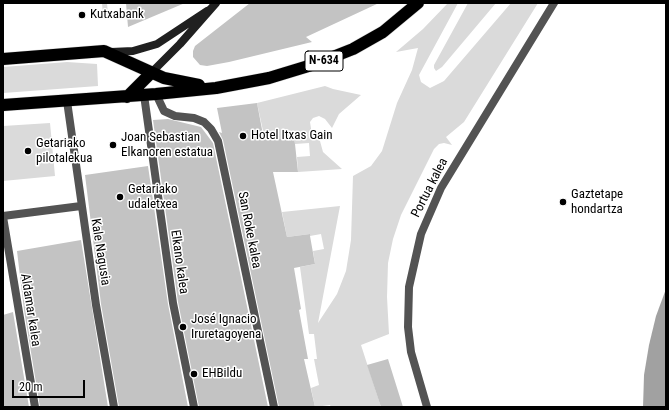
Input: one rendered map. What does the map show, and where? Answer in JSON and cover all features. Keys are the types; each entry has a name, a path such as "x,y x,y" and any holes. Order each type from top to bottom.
{"highway":[{"name":"N-634","path":"3,105 127,97 216,88 273,77 334,57 383,32 418,3"},
{"name":"N-634","path":"3,59 104,51 151,73 187,84 216,88"},
{"path":"127,97 151,73"}],"street":[{"path":"151,73 180,44 216,3"},
{"name":"Portua kalea","path":"427,407 411,352 408,327 409,287 421,234 441,188 554,3"},
{"path":"104,51 133,51 157,44 208,11"},
{"name":"San Roke kalea","path":"156,94 164,111 175,116 194,118 204,122 214,133 218,141 274,407"},
{"name":"Elkano kalea","path":"144,95 173,303 194,407"},
{"name":"Kale Nagusia","path":"67,101 81,206 114,407"},
{"path":"3,216 81,206"},
{"name":"Aldamar kalea","path":"3,216 35,407"}],"shaded area":[{"path":"102,3 107,3 108,15 103,16"},
{"path":"448,3 458,3 419,75 421,82 430,88 444,81 511,3 538,3 464,122 446,137 452,145 444,143 439,144 434,149 401,215 393,239 388,263 387,297 389,334 361,345 381,407 331,407 330,405 315,407 311,388 319,385 314,359 317,359 314,334 309,334 300,267 315,264 313,251 324,249 321,234 287,237 282,212 340,206 318,323 337,294 346,271 351,240 353,176 371,166 382,151 397,103 412,70 418,48 396,52 423,29"},
{"path":"468,3 496,3 442,67 436,71 434,65"},
{"path":"67,62 97,64 98,86 3,93 3,67"},
{"path":"325,86 361,95 339,114 332,128 325,119 319,116 313,118 310,122 312,135 320,141 323,152 342,169 298,172 297,157 310,156 309,143 295,144 294,138 265,140 257,103"},
{"name":"Getariako pilotalekua","path":"50,123 55,176 3,181 3,126"},
{"path":"666,289 666,407 643,407 644,375 649,345 656,316"}],"building":[{"path":"126,3 185,3 128,27"},
{"path":"250,3 379,3 306,37 312,42 229,62 207,66 200,65 193,57 195,46"},
{"path":"257,103 264,140 294,138 298,172 273,172 287,237 310,234 315,264 294,268 301,309 299,310 308,359 304,359 315,407 279,407 223,140 219,132 222,133 217,108"},
{"path":"168,119 201,127 213,143 268,407 199,407 178,302 153,120"},
{"path":"148,166 168,304 188,407 119,407 101,304 85,175"},
{"path":"81,240 108,407 40,407 24,310 17,251"},
{"path":"13,312 29,407 3,407 3,315"},
{"path":"388,359 403,407 381,407 367,365"}],"place":[{"name":"Kutxabank","path":"82,15"},
{"name":"Hotel Itxas Gain","path":"243,136"},
{"name":"Joan Sebastian Elkanoren estatua","path":"113,145"},
{"name":"Getariako pilotalekua","path":"28,151"},
{"name":"Getariako udaletxea","path":"120,197"},
{"name":"Gaztetape hondartza","path":"563,202"},
{"name":"José Ignacio Iruretagoyena","path":"183,327"},
{"name":"EHBildu","path":"194,374"}]}
